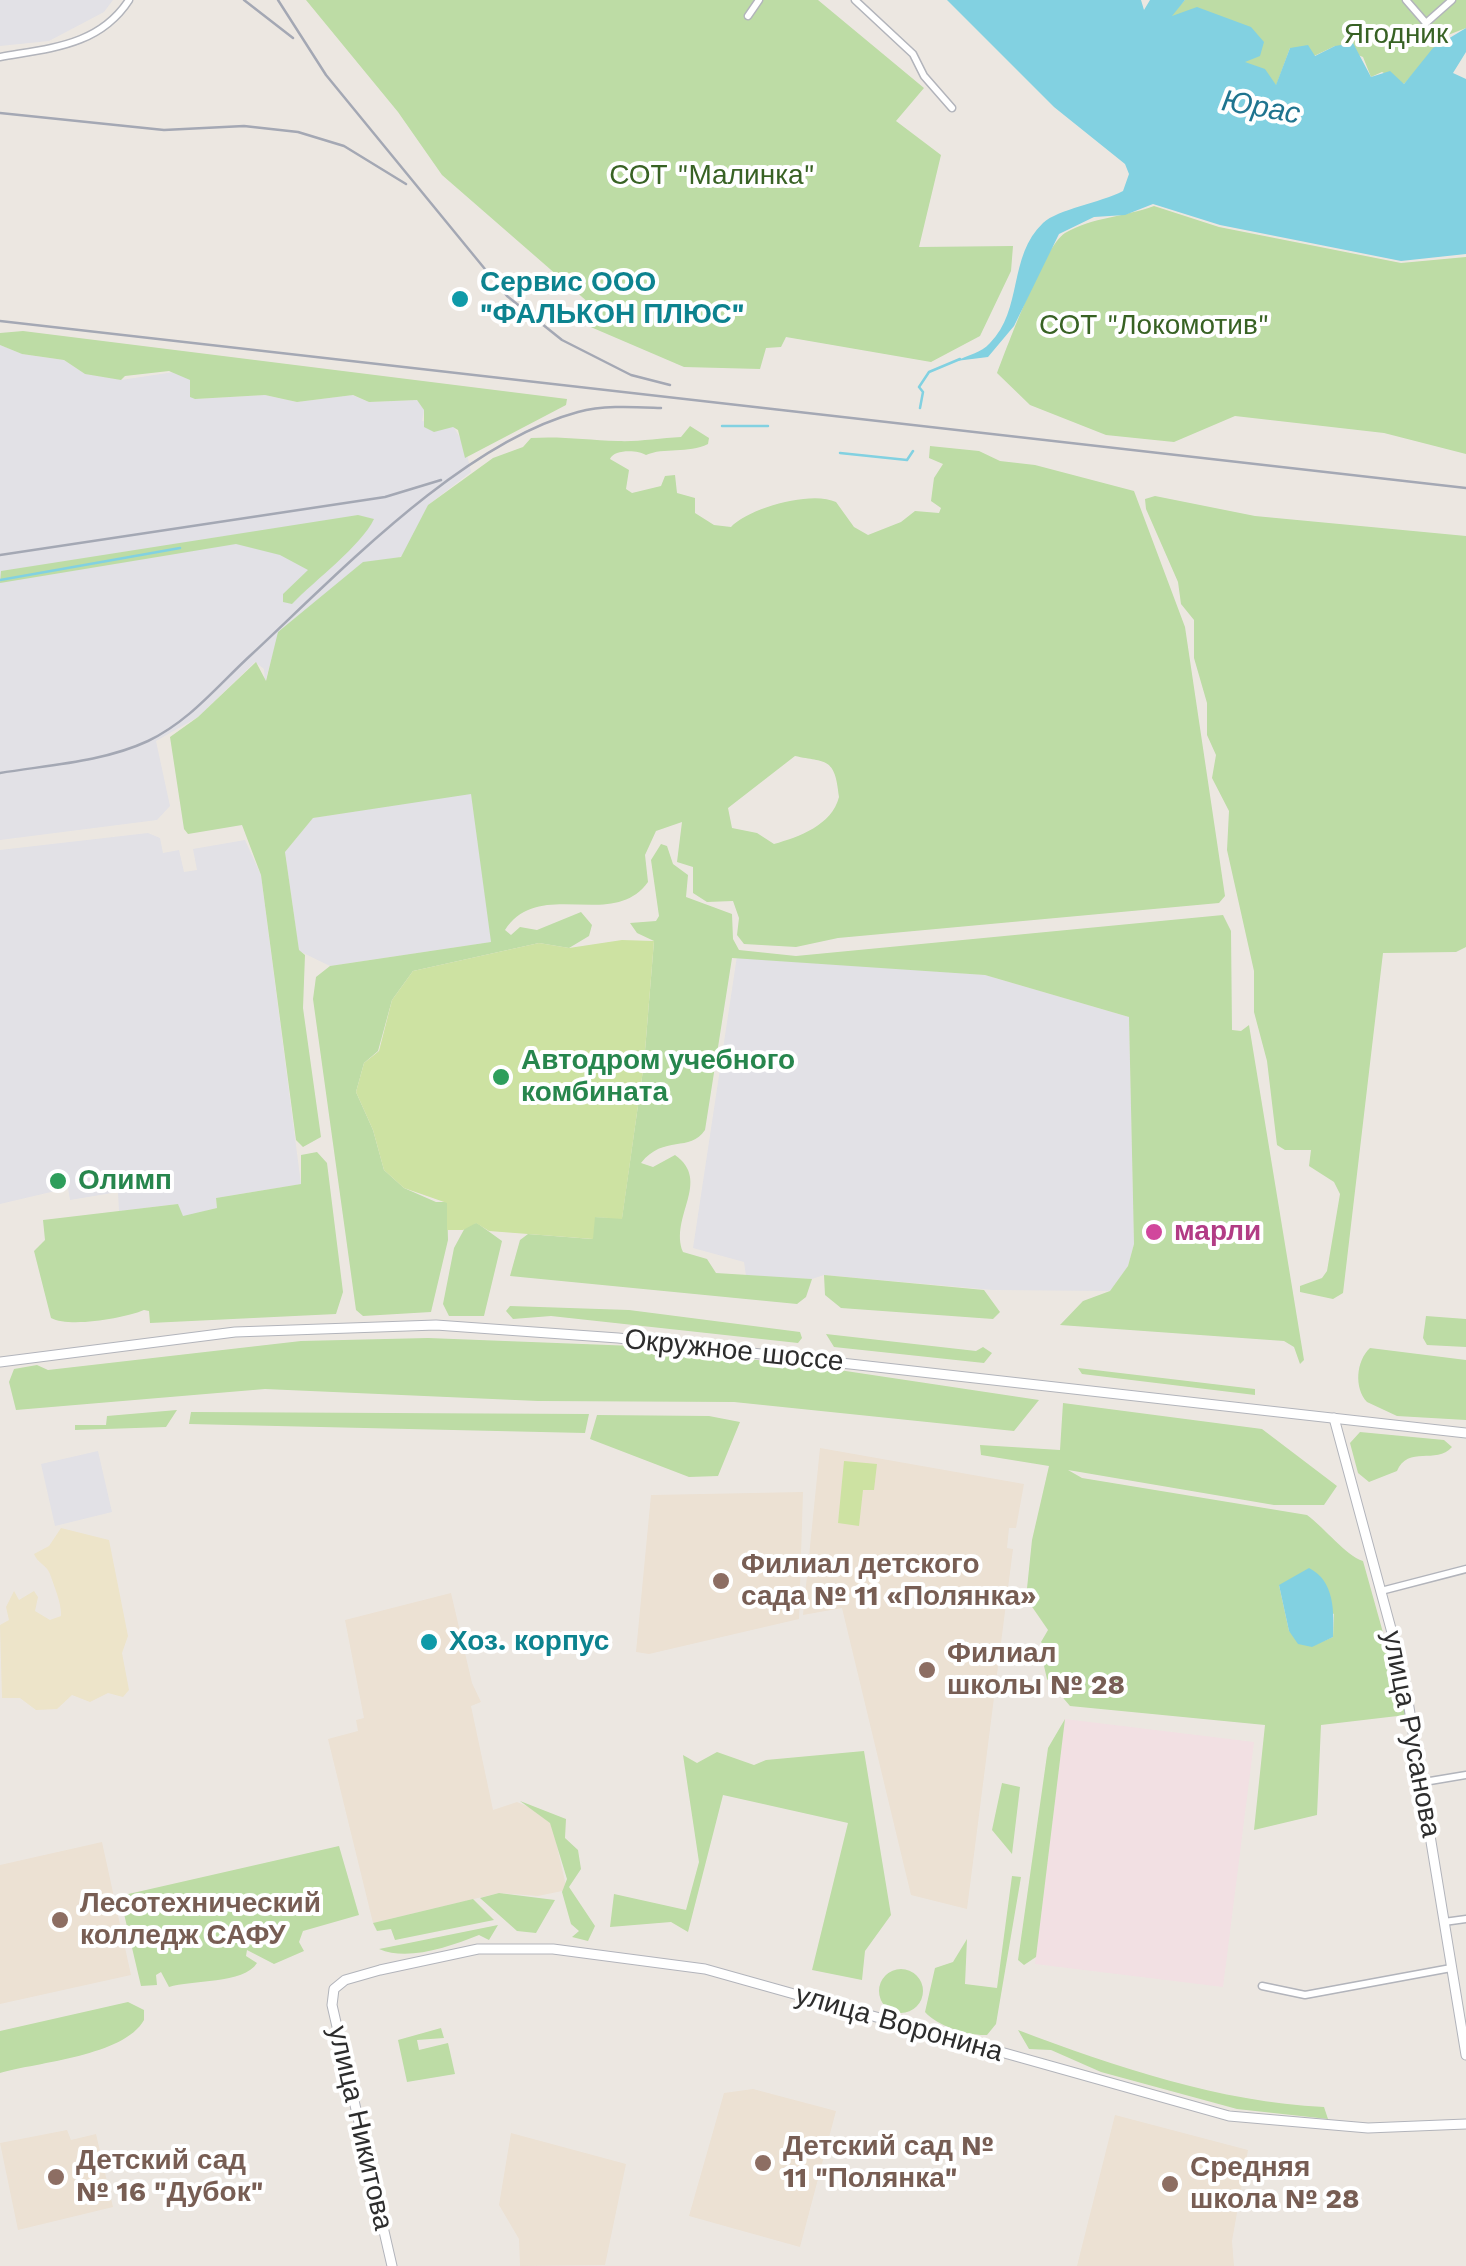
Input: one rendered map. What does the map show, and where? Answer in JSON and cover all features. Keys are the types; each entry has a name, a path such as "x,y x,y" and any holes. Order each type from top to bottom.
{"street":[{"path":"0,56 59,47 101,33 128,0"},
{"path":"748,16 759,0"},
{"path":"855,0 914,54 924,76 952,108"},
{"path":"1406,0 1426,23 1452,0"},
{"name":"Окружное шоссе","path":"0,1362 235,1332 436,1325 635,1340 1466,1433"},
{"name":"улица Русанова","path":"1334,1418 1404,1677 1466,2055"},
{"path":"1381,1590 1466,1568"},
{"path":"1424,1782 1466,1775"},
{"path":"1444,1922 1466,1919"},
{"name":"улица Воронина","path":"334,1989 345,1980 462,1952 498,1946 553,1949 705,1969 1228,2116 1368,2128 1466,2124"},
{"path":"1262,1986 1305,1995 1451,1968"},
{"name":"улица Никитова","path":"334,1989 332,2005 352,2105 392,2266"}],"shaded area":[{"path":"0,0 113,0 104,12 49,41 0,46"},
{"path":"0,345 22,354 64,360 85,374 121,380 174,372 190,379 195,399 265,395 297,402 352,395 369,402 417,400 424,410 422,421 453,426 465,446 471,472 428,505 406,553 279,632 265,682 264,669 255,662 198,717 156,741 170,806 157,820 0,840"},
{"path":"471,793 492,942 330,966 299,951 285,852 313,818"},
{"path":"148,833 160,838 163,853 179,850 184,872 197,870 193,849 245,840 261,875 301,1184 216,1198 217,1208 182,1217 178,1204 119,1211 118,1192 70,1200 68,1188 0,1204 0,850"},
{"path":"737,956 985,975 1129,1017 1134,1244 1128,1266 1110,1291 993,1290 824,1275 812,1279 746,1276 744,1262 693,1248"},
{"name":"Филиал школы № 28","path":"820,1448 1024,1484 1016,1528 1009,1528 1007,1548 1013,1549 967,1909 911,1895 842,1608 803,1615"},
{"path":"98,1451 112,1512 55,1526 41,1464"},
{"name":"Филиал детского сада № 11 «Полянка»","path":"803,1492 799,1619 649,1654 636,1652 651,1495"},
{"path":"451,1593 472,1683 481,1702 471,1706 493,1810 517,1802 550,1816 567,1890 538,1896 499,1893 373,1923 328,1739 358,1731 356,1720 364,1718 345,1620"},
{"path":"1065,1719 1254,1742 1223,1987 1035,1964"},
{"name":"Лесотехнический колледж САФУ","path":"102,1842 131,1975 0,2004 0,1865"},
{"name":"Детский сад № 11 \"Полянка\"","path":"753,2089 836,2111 800,2247 689,2216 724,2093"},
{"name":"Средняя школа № 28","path":"1115,2115 1248,2150 1232,2241 1234,2266 1077,2266"},
{"name":"Детский сад № 16 \"Дубок\"","path":"67,2130 71,2140 96,2134 113,2207 18,2230 0,2143"},
{"path":"511,2133 626,2164 605,2265 520,2266 519,2239 499,2205"}],"green space":[{"name":"СОТ \"Малинка\"","path":"306,0 818,0 924,88 896,121 941,155 919,247 1013,246 1011,271 980,336 931,362 786,337 781,347 766,348 760,369 684,367 579,322 589,303 442,175 398,112"},
{"name":"Ягодник","path":"1185,0 1466,0 1466,28 1448,35 1404,84 1382,72 1371,77 1363,57 1335,46 1314,56 1290,48 1276,86 1171,15"},
{"name":"СОТ \"Локомотив\"","path":"1154,206 1219,227 1401,263 1466,257 1466,454 1384,433 1235,416 1174,442 1106,435 1030,405 997,373 1047,256 1065,233"},
{"path":"23,331 567,399 566,405 465,458 458,430 453,427 434,432 424,427 424,410 417,400 369,402 353,395 297,402 265,395 195,399 190,397 190,380 169,371 125,376 121,380 85,374 64,360 22,354 0,345 0,333"},
{"path":"690,426 709,438 708,444 692,449 646,455 621,452 610,459 629,470 626,489 632,493 661,486 665,476 675,475 677,493 695,498 695,513 714,525 731,527 751,513 812,498 836,502 854,527 868,535 901,522 915,511 939,513 941,508 931,501 934,478 943,464 929,458 930,446 979,451 1000,461 1035,465 1134,491 1185,627 1225,896 1219,903 838,938 796,947 744,944 737,935 739,918 733,901 707,902 693,893 693,867 677,862 682,822 656,831 645,855 648,882 633,896 616,903 537,907 519,915 505,930 511,935 520,927 537,930 581,912 592,925 589,936 569,948 539,943 413,971 392,1000 378,1051 364,1063 356,1092 373,1130 384,1170 404,1188 436,1202 447,1202 448,1240 431,1312 363,1316 356,1310 313,999 316,977 330,966 491,942 471,794 313,818 285,852 299,950 305,955 303,1008 321,1137 303,1147 296,1140 261,875 242,825 188,834 184,829 170,737 198,717 256,662 266,681 278,632 363,562 401,557 428,505 493,458 523,447 531,438 625,441 681,437","holes":["795,756 821,761 835,774 839,797 829,815 804,833 774,844 757,833 732,828 728,808"]},
{"path":"1155,496 1255,516 1466,536 1466,947 1456,952 1383,953 1343,1293 1333,1299 1300,1292 1300,1286 1322,1278 1327,1271 1340,1194 1334,1182 1309,1166 1311,1150 1285,1150 1277,1145 1267,1061 1254,1012 1254,971 1227,850 1229,811 1212,778 1216,755 1207,735 1207,703 1194,658 1194,620 1181,604 1178,582 1146,509 1145,499"},
{"path":"358,515 374,519 348,551 292,604 283,602 283,594 308,570 280,555 236,544 0,583 1,571"},
{"path":"661,844 667,846 673,864 688,875 686,897 732,914 733,939 739,950 796,956 1223,915 1231,931 1232,1030 1241,1031 1249,1025 1304,1360 1300,1364 1294,1347 1284,1341 1060,1325 1083,1301 1110,1291 1128,1266 1134,1244 1129,1017 985,975 732,958 705,1130 692,1141 659,1149 641,1163 653,1167 675,1155 685,1165 690,1188 681,1226 683,1252 707,1259 716,1273 812,1279 806,1297 797,1304 510,1276 520,1240 528,1234 592,1239 594,1217 622,1218 644,1063 654,941 637,933 630,923 656,921 659,916 651,860"},
{"name":"Автодром учебного комбината","path":"622,940 654,941 644,1063 622,1219 595,1217 593,1239 489,1231 476,1223 463,1230 447,1230 447,1203 404,1188 384,1170 373,1130 356,1092 364,1063 379,1051 392,1000 413,971 539,943 569,948"},
{"path":"317,1152 327,1163 343,1292 336,1314 150,1323 149,1311 144,1310 84,1322 51,1318 34,1251 45,1240 43,1220 178,1204 183,1216 217,1208 216,1198 301,1184 301,1155"},
{"path":"477,1223 502,1241 484,1316 449,1316 443,1304 454,1248 467,1224"},
{"path":"824,1275 984,1290 1000,1312 993,1319 841,1308 825,1295"},
{"path":"510,1306 629,1310 800,1332 802,1338 798,1343 551,1316 513,1319 506,1311"},
{"path":"1426,1316 1466,1319 1466,1347 1427,1345 1423,1338"},
{"path":"826,1334 976,1351 983,1347 992,1353 984,1363 834,1347"},
{"path":"428,1338 634,1346 819,1367 1039,1400 1014,1431 734,1402 538,1401 265,1389 16,1410 9,1382 14,1369 37,1365 48,1370 301,1341"},
{"path":"1370,1348 1466,1360 1466,1420 1397,1416 1367,1402 1358,1375"},
{"path":"1078,1368 1255,1389 1255,1395 1082,1374"},
{"path":"1063,1403 1262,1429 1337,1486 1324,1505 1274,1505 1068,1470 1082,1478 1307,1515 1363,1561 1406,1715 1321,1725 1317,1815 1254,1830 1265,1725 1070,1706 1047,1679 1044,1666 1051,1654 1041,1642 1048,1630 1026,1598 1032,1540 1049,1466 981,1455 980,1445 1060,1450","holes":["1279,1585 1334,1614 1333,1637 1312,1646 1289,1631"]},
{"path":"177,1410 166,1427 75,1430 75,1425 106,1425 107,1416"},
{"path":"191,1412 589,1414 585,1433 189,1424"},
{"path":"597,1415 709,1416 740,1422 718,1476 689,1477 590,1439"},
{"path":"1360,1432 1444,1440 1452,1447 1438,1455 1408,1459 1397,1471 1369,1482 1358,1473 1350,1443"},
{"path":"844,1461 877,1464 874,1490 863,1490 859,1526 838,1523"},
{"path":"1065,1719 1036,1957 1024,1965 1018,1960 1048,1748"},
{"path":"864,1751 891,1915 865,1951 862,1980 812,1970 848,1823 723,1795 688,1932 671,1922 610,1927 614,1894 686,1910 699,1862 683,1755 697,1763 717,1752 754,1765 766,1760"},
{"path":"1002,1783 1020,1787 1012,1854 992,1830"},
{"path":"520,1801 566,1819 565,1838 578,1850 581,1869 569,1887 595,1926 588,1941 572,1937 579,1931 571,1924 562,1892 567,1879 550,1823"},
{"path":"339,1846 359,1915 303,1931 299,1942 304,1951 274,1964 247,1950 246,1956 257,1963 241,1975 169,1987 161,1972 156,1975 157,1985 141,1986 121,1901 124,1895"},
{"path":"1012,1876 1021,1877 996,2024 987,2035 945,2026 925,2012 935,1968 953,1962 967,1939 965,1984 997,1988"},
{"path":"499,1893 555,1900 536,1933 517,1931 480,1898"},
{"path":"473,1899 494,1920 395,1940 391,1929 377,1931 373,1923"},
{"path":"498,1925 489,1940 479,1935 440,1948 402,1954 379,1949"},
{"path":"901,1969 917,1975 923,1991 917,2007 901,2013 885,2007 879,1991 885,1975"},
{"path":"128,2002 144,2010 144,2020 118,2042 79,2056 0,2073 0,2031"},
{"path":"441,2028 444,2038 417,2040 419,2050 448,2043 455,2074 407,2082 398,2040"},
{"path":"1018,2030 1093,2057 1207,2090 1324,2107 1328,2119 1237,2109 1101,2072 1051,2050 1029,2049"}],"sand":[{"path":"61,1528 109,1540 128,1636 122,1653 129,1690 123,1697 108,1693 90,1702 72,1695 57,1709 36,1710 20,1698 2,1698 0,1625 9,1620 6,1607 14,1591 19,1600 34,1591 38,1597 35,1611 50,1620 61,1616 50,1574 34,1554 49,1546"}],"water":[{"name":"Юрас","path":"947,0 1141,0 1144,10 1150,0 1185,0 1172,16 1197,7 1251,27 1264,42 1260,56 1245,62 1265,69 1276,85 1290,48 1308,45 1315,56 1353,43 1371,77 1390,71 1404,84 1433,48 1466,28 1466,52 1453,73 1466,79 1466,254 1401,261 1220,225 1153,204 1125,215 1094,217 1059,234 1014,326 988,357 956,361 983,349 1000,330 1025,251 1043,223 1123,191 1129,174 1125,164 1054,107"},
{"path":"1309,1568 1328,1589 1333,1618 1333,1637 1312,1647 1298,1644 1289,1631 1279,1585"}],"waterway":[{"path":"920,408 923,392 919,387 929,372 960,359"},
{"path":"722,426 768,426"},
{"path":"840,453 907,460 913,451"},
{"path":"0,580 180,548"}],"railway":[{"path":"244,0 293,38"},
{"path":"278,0 326,75 507,296 562,340 631,375 670,385"},
{"path":"0,113 164,130 244,126 298,132 344,146 406,184"},
{"path":"0,321 1466,488"},
{"path":"0,773 113,754 163,733 203,702 404,514 490,452 534,428 578,412 609,407 661,408"},
{"path":"0,555 385,497 441,480"}],"place":[{"name":"Сервис ООО \"ФАЛЬКОН ПЛЮС\"","path":"460,299"},
{"name":"Автодром учебного комбината","path":"501,1077"},
{"name":"Олимп","path":"58,1181"},
{"name":"марли","path":"1154,1232"},
{"name":"Филиал детского сада № 11 «Полянка»","path":"721,1581"},
{"name":"Хоз. корпус","path":"429,1642"},
{"name":"Филиал школы № 28","path":"927,1670"},
{"name":"Лесотехнический колледж САФУ","path":"60,1920"},
{"name":"Детский сад № 11 \"Полянка\"","path":"763,2163"},
{"name":"Детский сад № 16 \"Дубок\"","path":"56,2177"},
{"name":"Средняя школа № 28","path":"1170,2184"}]}
